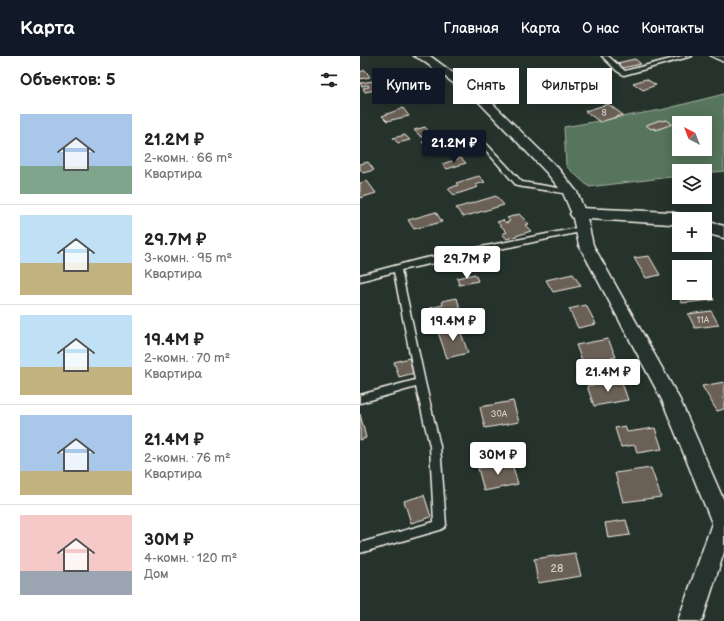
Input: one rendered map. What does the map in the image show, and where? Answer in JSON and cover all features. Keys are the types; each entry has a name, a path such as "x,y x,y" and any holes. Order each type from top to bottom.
{"street":[{"path":"420,56 426,58 482,99 552,170 570,192 586,245 671,400 722,523 690,621"},
{"path":"716,56 724,59"},
{"path":"580,221 672,218"},
{"path":"712,229 724,232"}],"lane":[{"path":"605,56 624,73 689,56"},
{"path":"478,138 520,184 570,192"},
{"path":"360,278 580,221"},
{"path":"360,548 440,525 435,446 420,382 397,268"},
{"path":"360,399 420,382"}],"green space":[{"path":"724,94 724,171 712,172 712,164 672,164 672,177 589,187 566,166 564,127 661,110"}],"building":[{"path":"635,59 641,64 623,68 617,63"},
{"path":"365,70 370,77 360,79 360,72"},
{"path":"646,79 656,85 643,90 633,83"},
{"path":"372,81 372,91 365,92 363,88 369,87 368,85 362,86 360,83"},
{"path":"608,104 623,115 600,122 585,111"},
{"path":"403,108 409,116 387,121 382,116"},
{"path":"660,120 667,120 672,124 656,130 654,128 651,129 646,125"},
{"path":"425,127 431,134 421,137 414,130"},
{"path":"405,135 410,140 398,143 393,138"},
{"path":"434,139 436,141 442,139 449,147 437,150 432,144 426,146 422,142"},
{"path":"461,158 466,163 447,169 442,164"},
{"path":"368,162 374,170 363,173 360,169 360,164"},
{"path":"479,176 485,182 475,185 478,187 454,195 448,189 458,185 456,183"},
{"path":"367,181 376,193 360,198 360,183"},
{"path":"496,196 504,205 463,217 456,208"},
{"path":"436,212 442,222 414,229 408,220"},
{"path":"519,214 529,224 525,225 531,231 507,239 502,234 507,232 497,222 503,220 506,223 510,221 507,218"},
{"path":"649,256 660,275 646,278 634,258"},
{"path":"475,274 478,281 459,285 457,278"},
{"path":"573,274 581,286 553,292 546,280"},
{"path":"712,296 714,300 682,303 681,300 712,300"},
{"path":"457,298 460,309 447,311 448,316 433,319 430,308 443,305 442,301"},
{"path":"586,305 596,324 578,328 569,309"},
{"path":"711,311 719,325 695,328 688,314"},
{"path":"459,327 468,353 447,358 438,332"},
{"path":"608,339 616,357 583,363 576,345"},
{"path":"409,358 414,373 399,377 394,362"},
{"path":"621,380 628,400 594,406 587,386"},
{"path":"724,382 724,409 717,411 702,386"},
{"path":"513,401 519,422 485,428 480,407"},
{"path":"360,414 366,438 360,440"},
{"path":"625,426 627,432 655,428 662,449 637,453 635,445 621,447 615,428"},
{"path":"511,461 518,484 484,491 478,468"},
{"path":"651,468 661,497 623,502 615,473"},
{"path":"424,495 431,517 411,523 404,501"},
{"path":"626,520 630,535 608,538 605,523"},
{"path":"575,553 581,576 538,583 534,559"}]}
